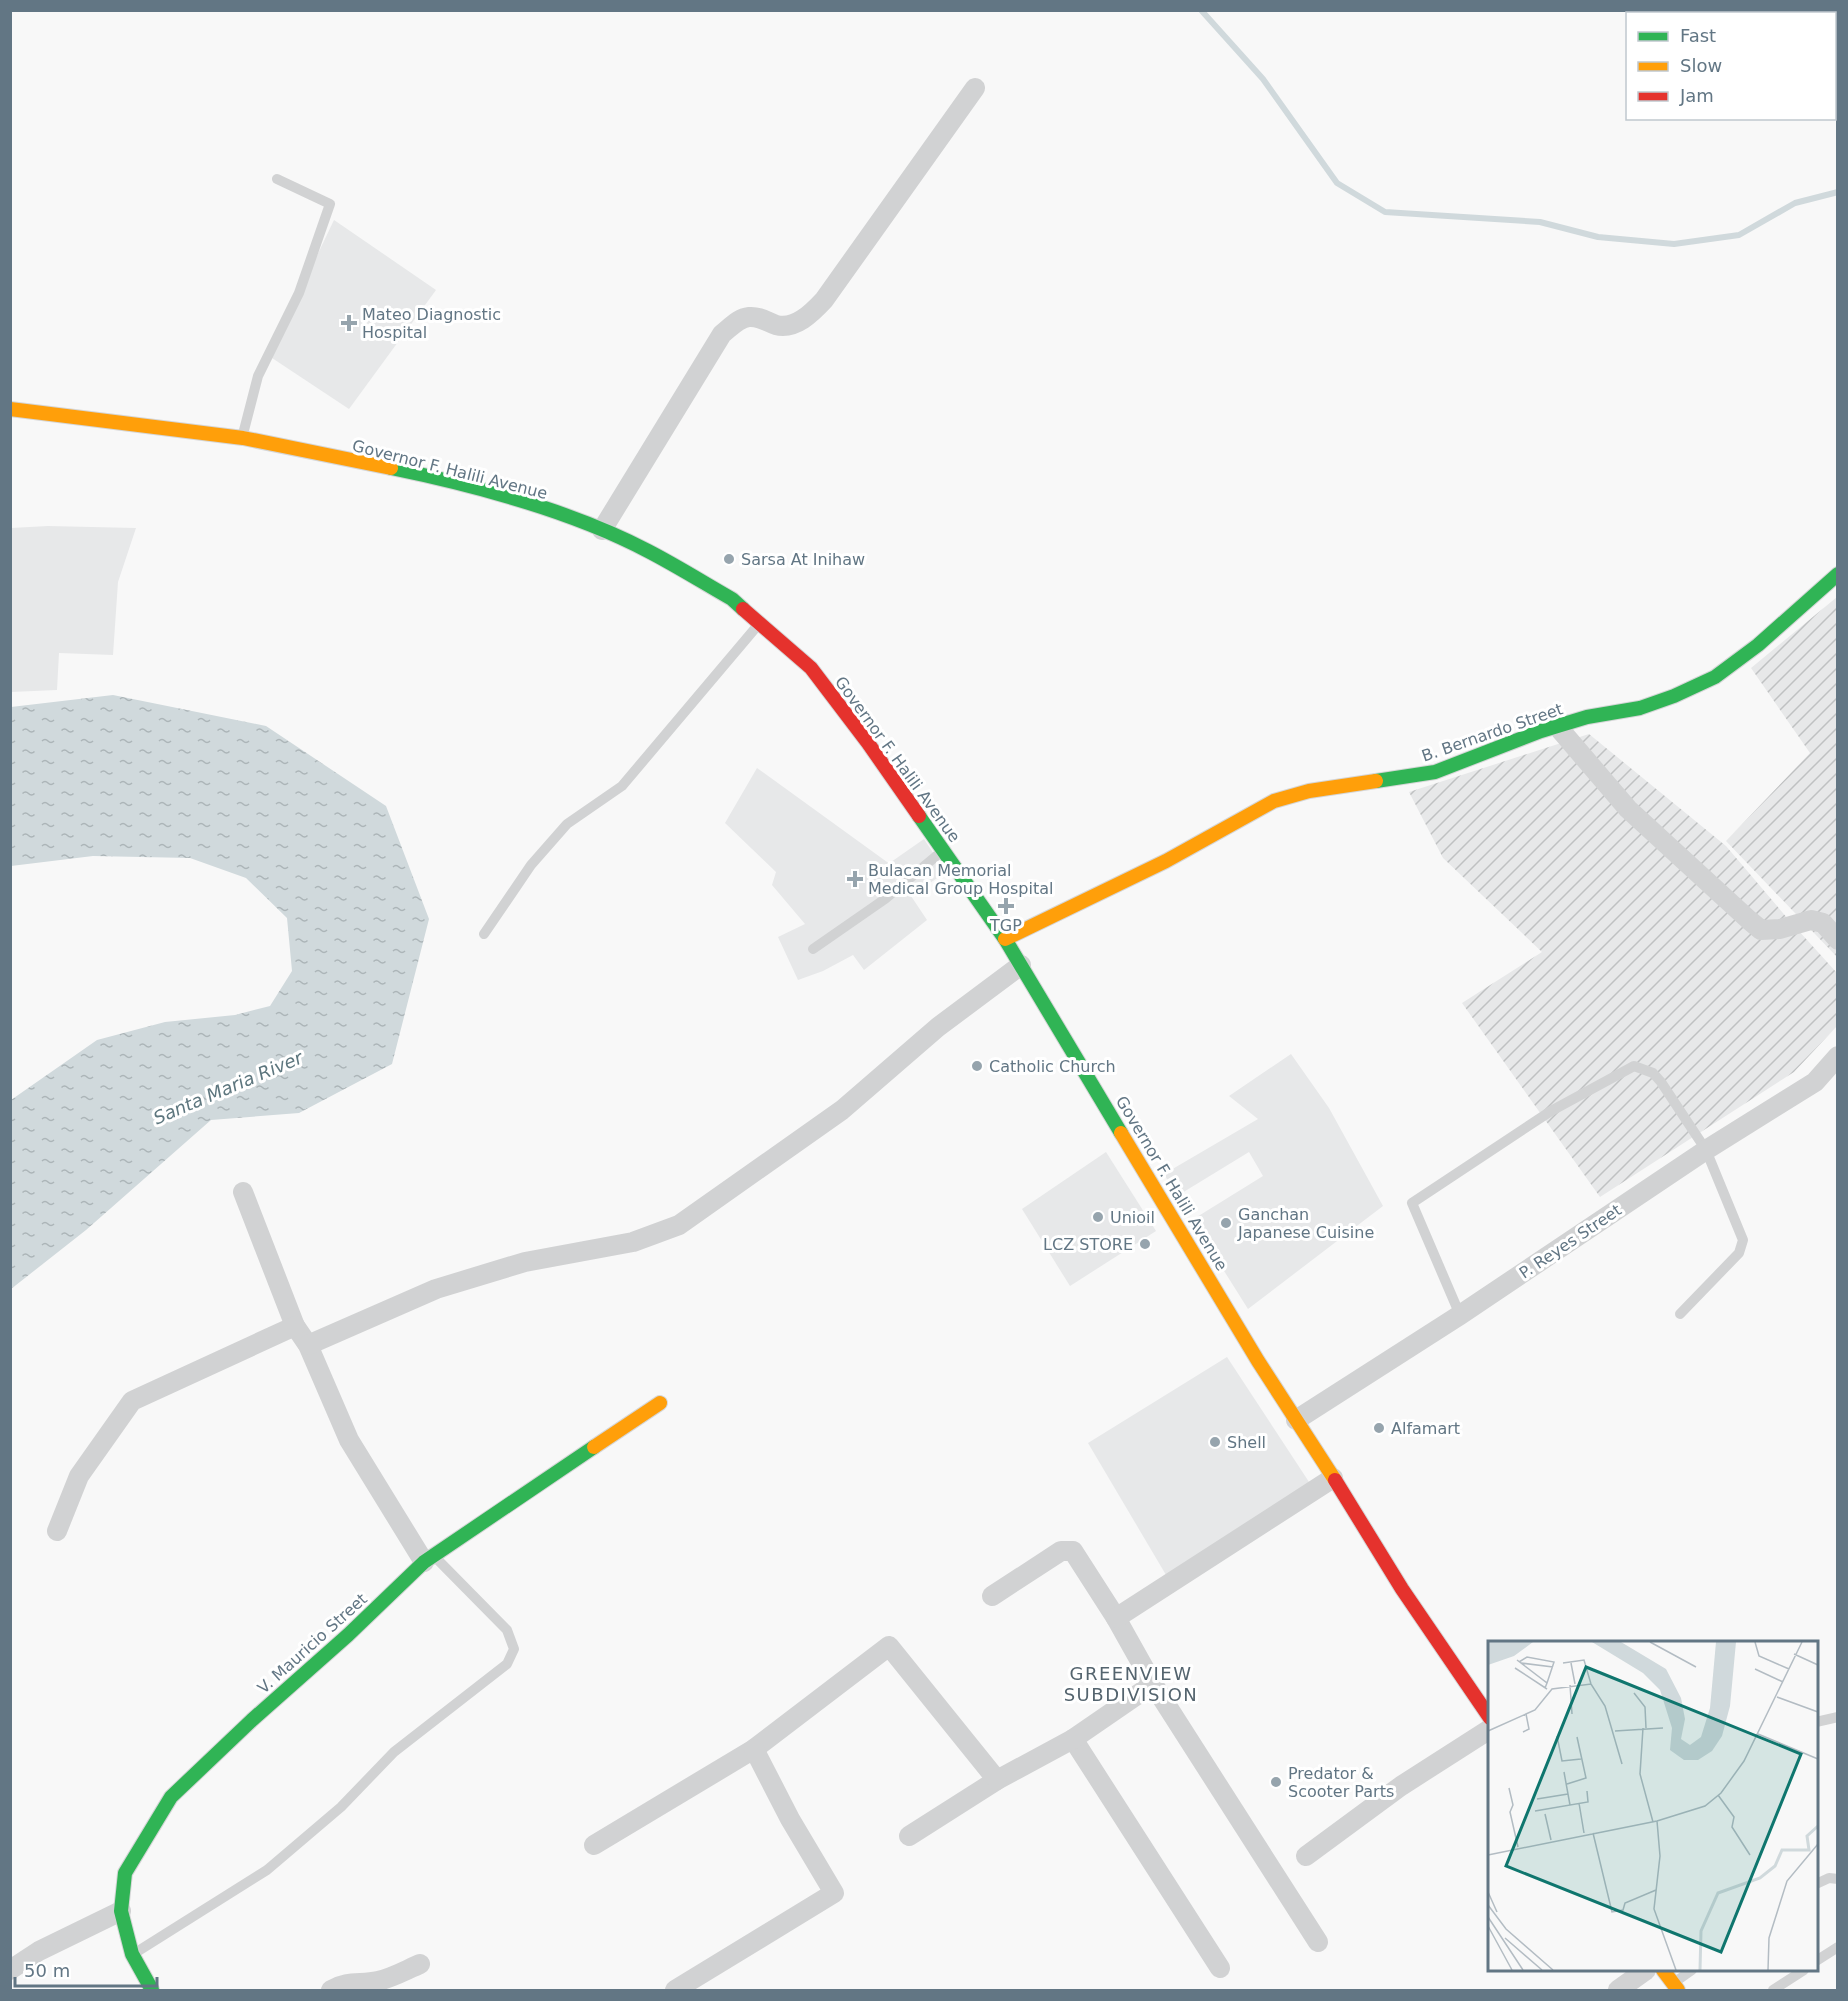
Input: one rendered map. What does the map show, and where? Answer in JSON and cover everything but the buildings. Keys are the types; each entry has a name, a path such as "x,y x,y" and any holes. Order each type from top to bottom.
{"main road":[{"name":"Governor F. Halili Avenue","path":"10,410 243,438 400,470 495,494 571,518 602,530 677,566 732,599 811,668 868,743 1005,939 1258,1361 1402,1589 1488,1715"},
{"name":"B. Bernardo Street","path":"1005,939 1166,861 1274,801 1309,790 1436,772 1557,726 1587,717 1640,708 1674,696 1715,677 1758,645 1836,578"},
{"name":"V. Mauricio Street","path":"152,1990 132,1954 121,1911 125,1873 171,1797 429,1559 660,1404"},
{"path":"1664,1971 1676,1987"}],"street":[{"path":"602,530 722,334 739,320 748,317 760,318 778,326 793,324 808,316 824,300 975,88"},
{"path":"1557,726 1628,809 1761,930 1811,920 1823,923 1838,940"},
{"path":"308,1345 436,1289 525,1262 633,1242 679,1225 842,1110 938,1027 1021,965"},
{"name":"P. Reyes Street","path":"1296,1420 1460,1315 1706,1150 1815,1082 1837,1058"},
{"path":"243,1192 295,1326 308,1345 349,1440 429,1559"},
{"path":"57,1531 79,1476 132,1401 295,1326"},
{"path":"1116,1618 1333,1478"},
{"path":"992,1596 1061,1551 1073,1551 1116,1618 1153,1684 1317,1942"},
{"path":"594,1845 754,1749 889,1646 997,1780"},
{"path":"909,1836 997,1780 1073,1739 1153,1684"},
{"path":"1306,1856 1401,1786 1488,1730"},
{"path":"1073,1739 1220,1968"},
{"path":"675,1990 834,1893 790,1819 754,1749"},
{"path":"10,1970 39,1951 121,1911"},
{"path":"331,1990 353,1982 378,1981 420,1964"},
{"path":"1618,1990 1645,1971"}],"lane":[{"path":"243,438 258,376 299,293 330,204 277,179"},
{"path":"484,934 531,865 567,824 622,786 760,623"},
{"path":"813,949 885,899 944,850"},
{"path":"1460,1315 1412,1203 1551,1111 1634,1066 1653,1073 1661,1082 1706,1150 1743,1240 1739,1253 1680,1314"},
{"path":"132,1954 267,1870 341,1807 394,1752 507,1664 514,1649 507,1630 429,1559"},
{"path":"1818,1722 1838,1717"},
{"path":"1818,1883 1829,1878 1838,1879"},
{"path":"1818,1960 1838,1947"},
{"path":"1676,1987 1691,1971"},
{"path":"1773,1990 1802,1971"}],"shaded area":[{"name":"Mateo Diagnostic Hospital","path":"334,220 436,290 349,409 269,356"},
{"path":"48,526 136,528 118,582 113,655 59,653 57,690 11,692 11,528"},
{"path":"1837,597 1837,957 1726,841 1810,753 1751,668"},
{"path":"1589,734 1726,846 1837,973 1837,1026 1794,1072 1600,1197 1462,1003 1542,952 1443,858 1409,792"},
{"name":"Bulacan Memorial Medical Group Hospital","path":"757,768 887,862 891,862 924,839 946,872 911,896 927,920 864,970 853,955 823,971 798,980 778,937 805,924 772,885 776,872 725,823"},
{"path":"1291,1054 1329,1108 1383,1206 1248,1309 1192,1220 1263,1176 1249,1152 1177,1196 1164,1174 1258,1119 1229,1096"},
{"path":"1106,1152 1156,1231 1070,1286 1022,1209"},
{"path":"1227,1357 1311,1485 1169,1580 1088,1443"}],"water":[{"name":"Santa Maria River","path":"113,695 266,726 386,806 429,919 392,1064 299,1113 211,1120 86,1230 11,1289 11,1100 97,1040 165,1022 235,1015 270,1006 292,971 287,918 246,878 190,858 93,856 11,866 11,707"}],"waterway":[{"path":"1201,10 1263,79 1337,183 1385,212 1540,222 1598,237 1674,244 1739,235 1795,203 1838,192"}],"traffic: fast":[{"path":"391,468 489,491 588,524 659,557 732,599 743,609"},
{"path":"1376,781 1435,772 1541,731 1587,717 1640,708 1674,696 1715,677 1758,645 1838,574"},
{"path":"919,816 1005,939 1121,1133"},
{"path":"152,1990 132,1954 121,1911 125,1873 171,1797 424,1562 594,1447"}],"traffic: slow":[{"path":"10,409 243,438 391,468"},
{"path":"1005,939 1166,861 1274,801 1309,791 1376,781"},
{"path":"1121,1133 1258,1361 1335,1480"},
{"path":"594,1447 660,1403"},
{"path":"1664,1971 1678,1990"}],"traffic: jam":[{"path":"743,609 811,668 868,743 919,816"},
{"path":"1335,1480 1402,1589 1488,1715"}],"place":[{"name":"Mateo Diagnostic Hospital","path":"349,323"},
{"name":"Sarsa At Inihaw","path":"729,559"},
{"name":"Bulacan Memorial Medical Group Hospital","path":"855,879"},
{"name":"TGP","path":"1006,906"},
{"name":"Catholic Church","path":"977,1066"},
{"name":"Unioil","path":"1098,1217"},
{"name":"Ganchan Japanese Cuisine","path":"1226,1223"},
{"name":"LCZ STORE","path":"1145,1244"},
{"name":"Alfamart","path":"1379,1428"},
{"name":"Shell","path":"1215,1442"},
{"name":"Predator & Scooter Parts","path":"1276,1782"}],"district":[{"name":"GREENVIEW SUBDIVISION","path":"1131,1684"}]}
